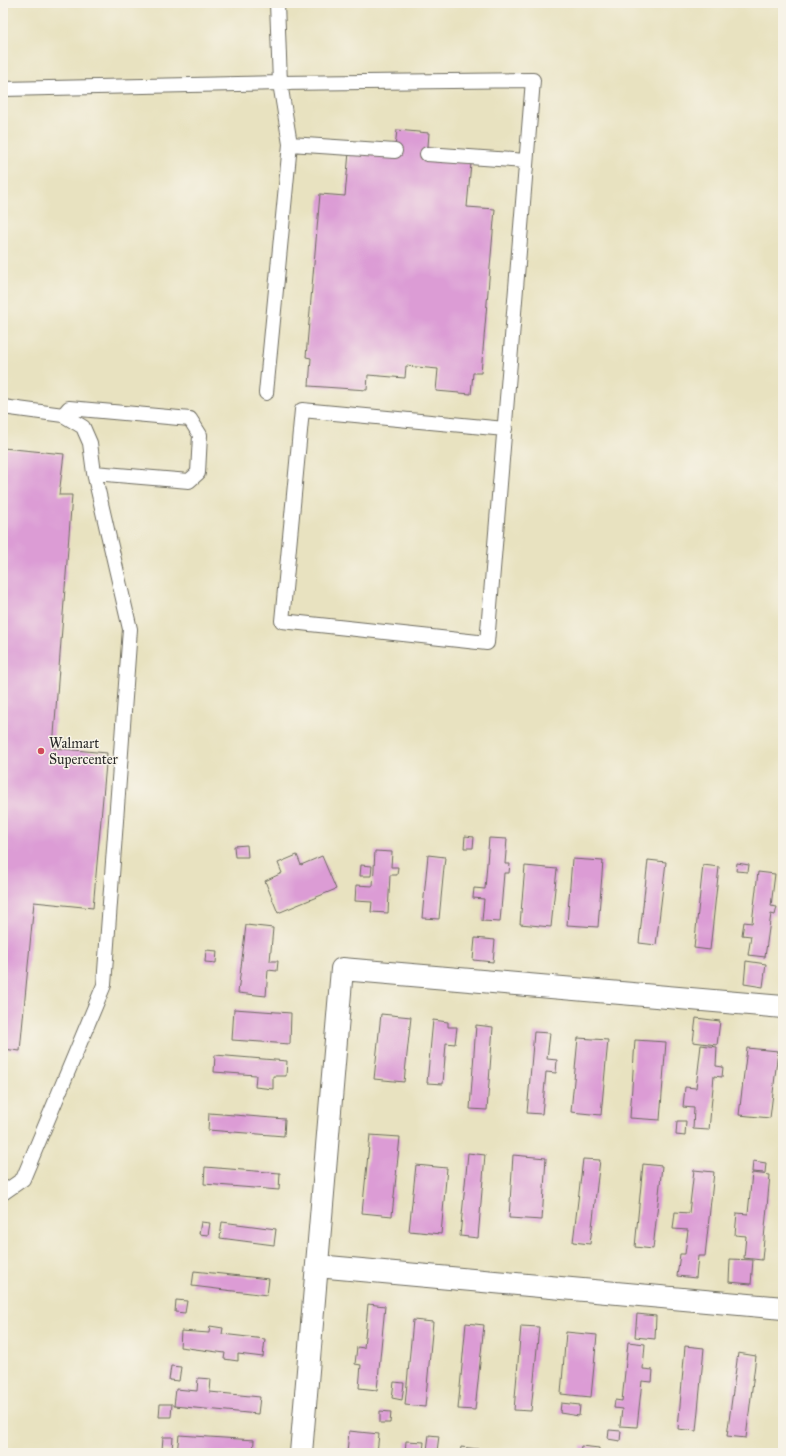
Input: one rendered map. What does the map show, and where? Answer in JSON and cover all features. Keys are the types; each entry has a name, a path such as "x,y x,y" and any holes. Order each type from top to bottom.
{"street":[{"path":"301,1453 342,968 783,1007"},
{"path":"317,1266 783,1308"}],"lane":[{"path":"266,393 290,144 280,83 276,3"},
{"path":"3,89 280,83 533,80 505,429 486,643 282,621 302,410 505,429"},
{"path":"290,144 395,151"},
{"path":"427,154 526,161"},
{"path":"3,407 63,415 83,427 90,443 94,473 130,629 104,985 23,1179 3,1193"},
{"path":"63,415 69,408 190,419 200,435 198,473 189,481 94,473"}],"building":[{"path":"397,130 429,133 427,159 471,163 467,207 495,209 481,373 473,373 471,394 436,391 438,369 406,366 405,378 368,375 367,390 309,386 311,358 306,357 320,194 345,196 349,152 394,156"},
{"name":"Walmart Supercenter","path":"3,448 64,454 59,495 72,495 53,748 107,753 93,908 34,902 20,1051 3,1049"},
{"path":"465,836 474,837 473,848 464,848"},
{"path":"489,838 507,839 505,864 510,864 509,873 504,873 500,922 482,921 484,899 473,898 474,888 485,889"},
{"path":"247,845 248,857 235,857 234,846"},
{"path":"375,851 392,852 391,867 398,867 397,875 390,875 388,913 371,912 372,902 355,901 356,885 373,886"},
{"path":"297,855 301,865 322,856 336,889 278,913 265,881 282,873 278,863"},
{"path":"428,855 445,857 439,919 422,918"},
{"path":"572,859 603,861 598,927 567,925"},
{"path":"648,860 666,862 656,945 639,943"},
{"path":"737,863 749,865 748,872 736,871"},
{"path":"361,865 372,866 371,876 360,876"},
{"path":"703,865 719,867 710,950 694,948"},
{"path":"525,866 557,869 551,927 520,924"},
{"path":"758,872 775,874 771,906 777,907 775,915 771,914 765,957 748,955 751,936 742,935 744,922 752,923"},
{"path":"246,925 273,928 270,961 278,961 277,971 268,970 266,996 238,993"},
{"path":"475,938 495,940 493,962 473,960"},
{"path":"206,950 217,951 216,963 205,962"},
{"path":"746,961 766,964 763,987 744,984"},
{"path":"234,1009 291,1013 290,1044 232,1040"},
{"path":"381,1014 411,1017 404,1082 374,1079"},
{"path":"696,1018 720,1021 717,1045 693,1042"},
{"path":"433,1020 448,1022 448,1027 457,1027 455,1044 446,1043 443,1084 427,1083"},
{"path":"476,1025 493,1027 487,1110 470,1109"},
{"path":"534,1032 550,1033 547,1059 557,1060 556,1073 546,1072 542,1114 527,1113"},
{"path":"578,1038 608,1040 601,1115 571,1112"},
{"path":"635,1040 666,1042 660,1120 630,1118"},
{"path":"701,1045 717,1047 716,1066 723,1067 722,1077 714,1076 709,1130 693,1129 694,1108 683,1107 685,1087 696,1088"},
{"path":"747,1048 778,1051 770,1118 739,1115"},
{"path":"215,1055 287,1061 286,1076 273,1076 273,1089 255,1087 256,1075 214,1072"},
{"path":"209,1113 285,1119 284,1136 208,1130"},
{"path":"677,1121 686,1121 685,1136 676,1135"},
{"path":"370,1135 400,1137 392,1216 362,1213"},
{"path":"468,1153 485,1155 478,1238 460,1236"},
{"path":"513,1155 546,1158 542,1220 509,1218"},
{"path":"583,1159 600,1160 590,1244 573,1242"},
{"path":"753,1161 766,1163 765,1173 752,1172"},
{"path":"643,1164 662,1166 653,1249 635,1247"},
{"path":"416,1165 447,1168 441,1234 409,1231"},
{"path":"205,1167 280,1173 279,1190 204,1184"},
{"path":"694,1170 714,1172 705,1256 698,1256 696,1278 677,1276 680,1254 685,1254 688,1230 673,1229 675,1212 689,1213"},
{"path":"752,1173 770,1175 762,1260 744,1258 746,1236 735,1235 737,1213 748,1214"},
{"path":"201,1222 210,1223 208,1235 199,1234"},
{"path":"222,1222 276,1229 274,1245 220,1238"},
{"path":"730,1259 753,1260 751,1284 729,1282"},
{"path":"194,1271 269,1279 267,1295 192,1286"},
{"path":"176,1300 187,1301 185,1313 175,1312"},
{"path":"368,1304 385,1306 377,1390 359,1388 361,1365 355,1364 357,1347 364,1348"},
{"path":"637,1314 656,1316 655,1339 635,1337"},
{"path":"413,1320 433,1322 425,1407 405,1405"},
{"path":"466,1323 484,1325 475,1410 458,1409"},
{"path":"210,1326 223,1328 222,1334 265,1339 263,1357 238,1354 238,1361 224,1359 225,1353 180,1347 181,1331 209,1333"},
{"path":"521,1326 539,1327 531,1411 514,1410"},
{"path":"566,1332 597,1335 591,1397 561,1394"},
{"path":"628,1342 645,1344 643,1369 653,1370 652,1382 642,1381 637,1427 620,1426 622,1409 614,1408 615,1400 622,1401"},
{"path":"685,1346 704,1348 696,1431 678,1429"},
{"path":"738,1353 756,1356 746,1438 727,1436"},
{"path":"171,1366 181,1367 179,1381 169,1380"},
{"path":"198,1378 211,1379 210,1392 260,1397 258,1414 174,1406 176,1389 197,1391"},
{"path":"394,1382 404,1383 402,1400 392,1398"},
{"path":"561,1403 580,1405 579,1416 560,1413"},
{"path":"160,1404 172,1404 171,1417 159,1417"},
{"path":"380,1411 391,1412 390,1423 380,1423"},
{"path":"609,1430 621,1431 620,1441 608,1439"},
{"path":"349,1431 379,1434 377,1453 347,1453"},
{"path":"179,1435 254,1440 253,1453 177,1453"},
{"path":"429,1435 439,1436 437,1451 427,1450"},
{"path":"163,1437 173,1437 172,1451 162,1450"},
{"path":"406,1441 424,1442 423,1453 405,1453"},
{"path":"581,1446 599,1448 599,1453 580,1453"},
{"path":"461,1447 478,1449 478,1453 460,1453"}],"place":[{"name":"Walmart Supercenter","path":"41,751"}]}
